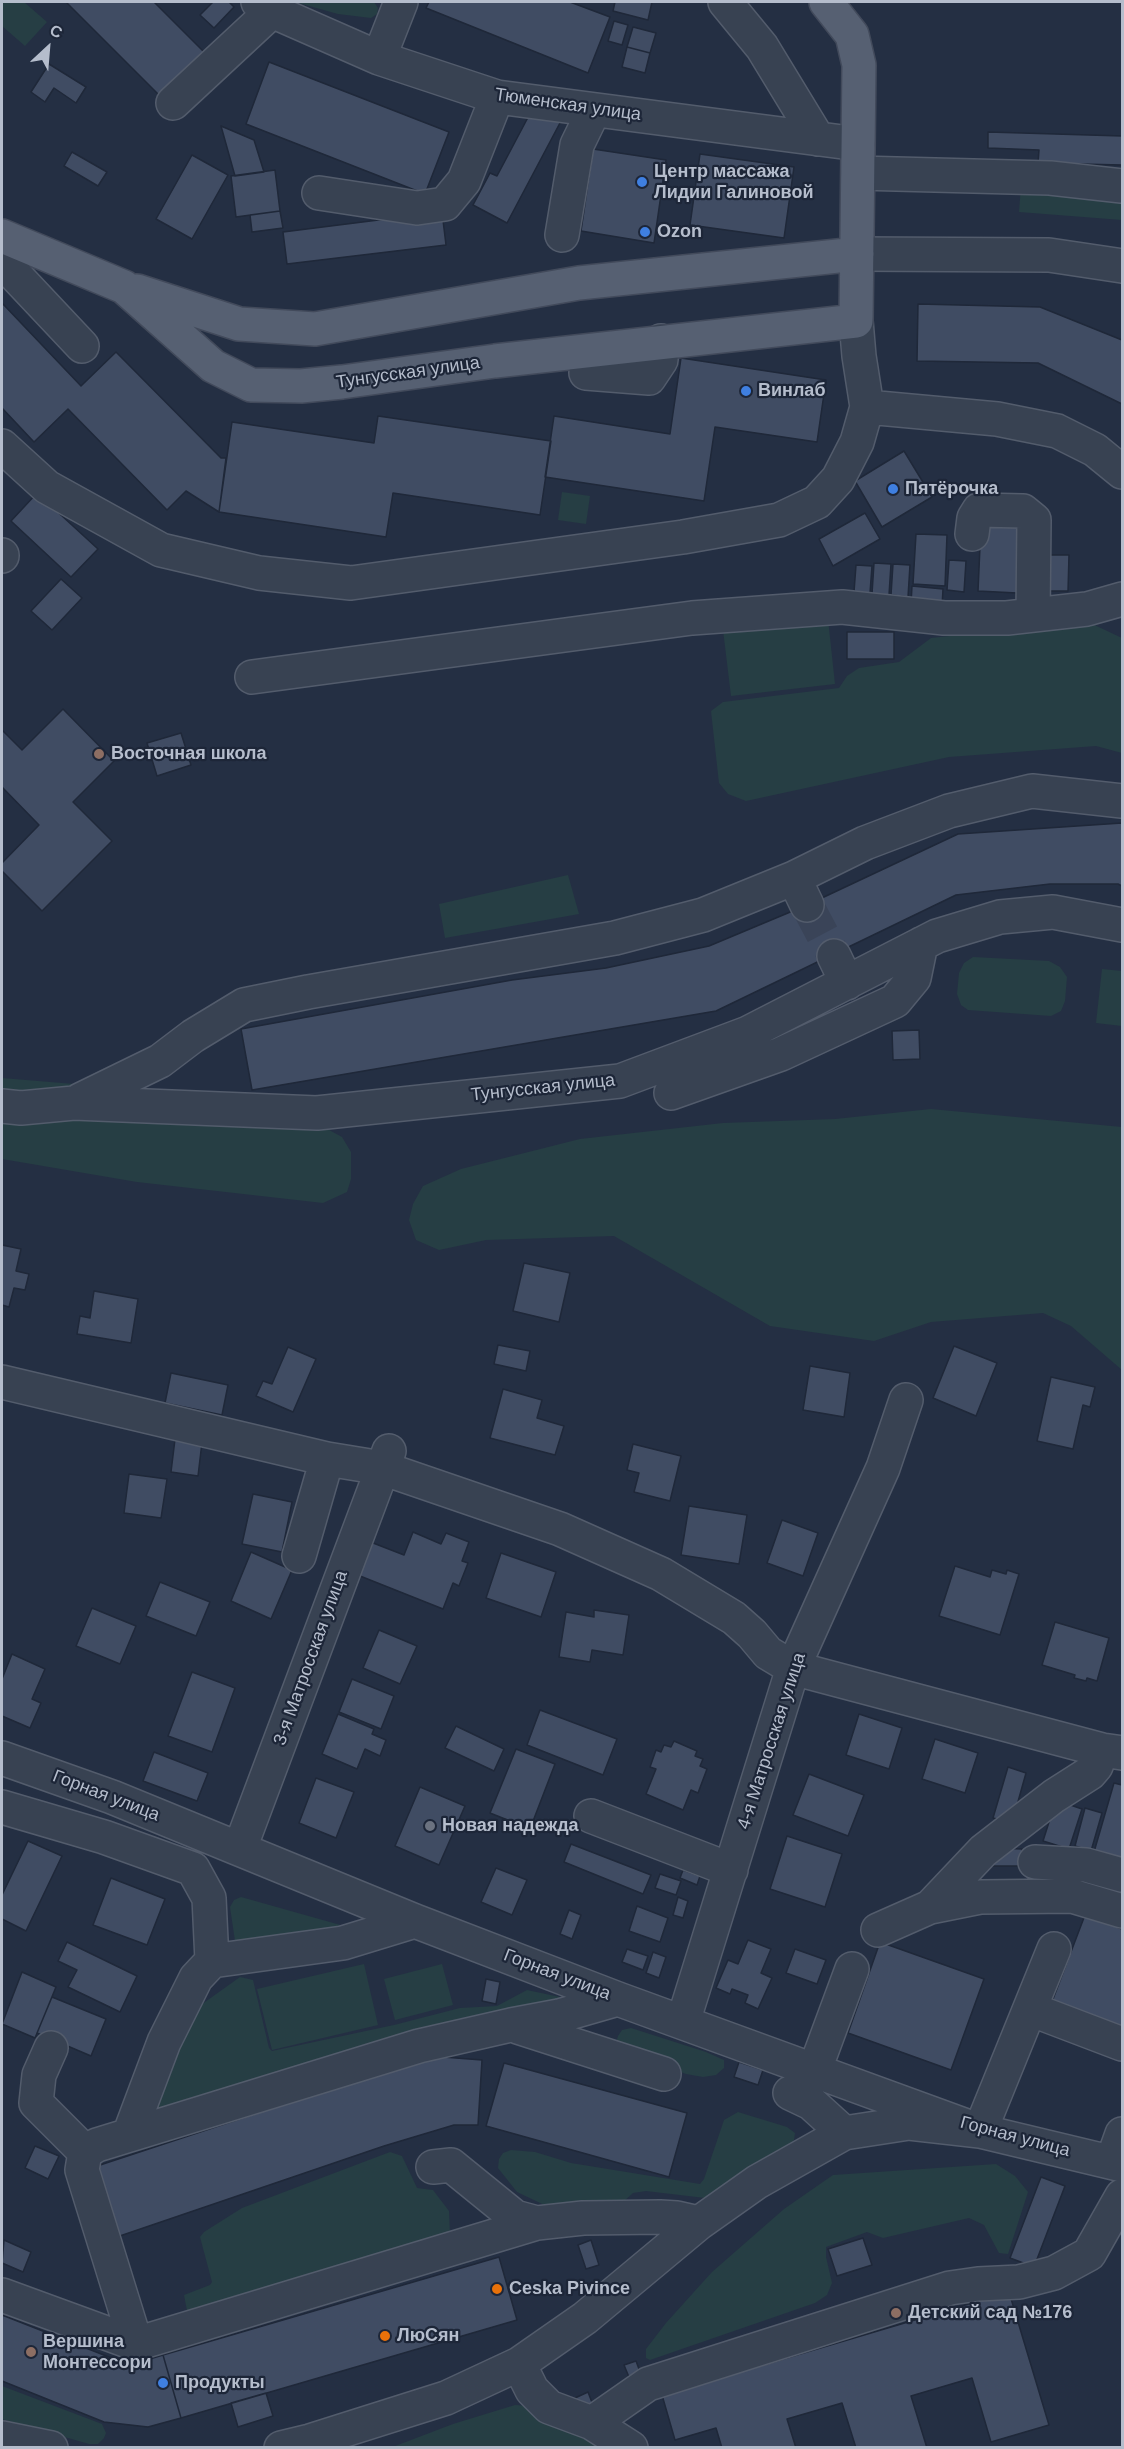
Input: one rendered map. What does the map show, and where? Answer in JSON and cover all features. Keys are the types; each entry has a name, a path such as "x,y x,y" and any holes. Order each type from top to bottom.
{"main road":[{"path":"826,2 852,36 859,65 856,321"},
{"name":"Тунгусская улица","path":"2,236 124,287 213,366 251,385 301,386 342,382 661,341 856,321"},
{"path":"124,287 239,324 315,328 579,283 857,254"}],"street":[{"path":"379,58 401,2"},
{"path":"726,2 762,47 818,138"},
{"path":"173,103 265,6"},
{"name":"Тюменская улица","path":"265,6 379,58 496,97 818,138 858,158 1122,186"},
{"path":"319,193 417,208 445,204 464,181 496,97"},
{"path":"562,235 577,145 594,110"},
{"path":"857,254 1049,255 1122,266"},
{"path":"2,261 82,346"},
{"path":"2,446 47,487 161,550 259,573 351,582 683,537 779,520 817,502 838,479 857,442 867,407 856,321"},
{"path":"586,373 649,378 661,360 661,341"},
{"path":"867,407 997,419 1057,431 1095,450 1122,472"},
{"path":"972,534 974,518 979,510 1023,511 1034,520 1034,615"},
{"path":"252,677 692,618 842,607 944,618 1007,618 1087,609 1122,600"},
{"path":"74,1103 160,1061 193,1036 244,1005 615,938 801,891 865,843 949,811 1032,791 1122,801"},
{"name":"Тунгусская улица","path":"2,1106 21,1108 74,1103 317,1113 620,1081 748,1033 840,969 921,944 937,936 1000,917 1053,912 1122,925"},
{"path":"671,1093 781,1054 896,1001 914,978 921,944"},
{"path":"2,1382 327,1459 386,1460 560,1529 662,1574 734,1618 768,1653 793,1668 1112,1752"},
{"name":"4-я Матросская улица","path":"683,2022 793,1668 883,1468 906,1400"},
{"path":"299,1556 327,1459"},
{"name":"3-я Матросская улица","path":"240,1848 386,1460"},
{"path":"930,1907 982,1851 1054,1796 1090,1773 1112,1752"},
{"name":"Горная улица","path":"2,1758 112,1797 415,1921 618,1999 980,2131 1119,2154"},
{"path":"2,1807 104,1837 193,1869 209,1898 212,1961"},
{"path":"591,1816 731,1870"},
{"path":"1035,1862 1086,1865 1122,1875"},
{"path":"878,1930 930,1907 980,1897 1072,1896 1122,1911"},
{"path":"129,2135 164,2042 196,1978 212,1961 343,1943 415,1921"},
{"path":"281,2448 446,2398 519,2364 585,2318 699,2223 757,2182 844,2133 909,2123 980,2131 1054,1949"},
{"path":"815,2069 852,1970"},
{"path":"85,2152 97,2145 419,2046 559,2016 618,1999"},
{"path":"1030,2009 1122,2044"},
{"path":"511,2025 664,2074"},
{"path":"51,2048 39,2075 36,2103 85,2152"},
{"path":"790,2094 812,2103 844,2133"},
{"path":"85,2152 82,2170 136,2344"},
{"path":"433,2167 451,2165 515,2217 537,2223"},
{"path":"592,2423 648,2384 950,2288 1019,2282 1054,2273 1089,2254 1122,2196"},
{"path":"2,2295 136,2344 537,2223 584,2218 660,2217 699,2223"},
{"path":"519,2364 532,2390 549,2407 592,2423 631,2448"},
{"path":"2,2438 51,2448"}],"green space":[{"path":"4,2 24,2 47,22 25,46 2,26 2,4"},
{"path":"295,2 374,2 378,8 377,14 371,18 338,14"},
{"path":"1021,186 1122,195 1122,220 1019,212"},
{"path":"562,492 590,496 586,524 558,520"},
{"path":"828,619 835,684 731,696 723,630"},
{"path":"1086,621 1122,638 1122,753 1096,746 949,757 746,801 728,794 719,783 711,711 723,702 839,688 847,676 859,668 899,662 931,638"},
{"path":"568,875 579,914 445,938 439,904"},
{"path":"973,957 1049,961 1060,967 1067,977 1065,1001 1061,1011 1051,1016 968,1010 961,1005 957,994 959,973 964,963"},
{"path":"1102,969 1122,971 1122,1026 1096,1023"},
{"path":"2,1078 194,1094 318,1124 342,1137 351,1152 351,1179 347,1192 323,1203 137,1182 2,1159"},
{"path":"931,1109 1122,1127 1122,1370 1071,1326 1043,1313 931,1322 874,1341 770,1326 614,1236 486,1240 439,1250 416,1240 409,1220 413,1204 423,1186 461,1169 580,1139 723,1123 835,1119"},
{"path":"241,1897 344,1926 258,1942 235,1941 230,1907 234,1900"},
{"path":"364,1964 378,2025 272,2050 257,1989"},
{"path":"442,1964 453,2005 395,2020 384,1979"},
{"path":"240,1977 253,1980 269,2048 272,2051 394,2025 460,2008 497,2006 527,1990 560,1997 565,2001 151,2121 171,2045 198,2007"},
{"path":"631,2028 706,2052 724,2060 724,2068 716,2075 703,2077 686,2074 620,2050 616,2043 618,2036 622,2030"},
{"path":"738,2112 787,2127 795,2133 794,2140 786,2150 721,2196 705,2198 646,2191 633,2193 622,2203 555,2210 517,2192 498,2168 499,2159 503,2153 511,2150 535,2152 571,2163 700,2184 704,2179 724,2120"},
{"path":"390,2152 402,2156 417,2188 433,2190 449,2211 450,2235 188,2316 184,2295 210,2285 212,2282 200,2237 204,2232 242,2208"},
{"path":"996,2164 1015,2176 1028,2192 1008,2254 999,2253 984,2225 969,2218 883,2238 867,2232 826,2247 832,2283 827,2295 815,2303 650,2360 646,2358 646,2349 712,2272 784,2209 833,2175"},
{"path":"2,2386 102,2424 106,2433 104,2438 98,2444 89,2444 2,2419"},
{"path":"515,2405 529,2406 618,2448 390,2448 453,2424"}],"building":[{"path":"66,2 154,2 205,53 161,97"},
{"path":"213,2 229,2 234,7 214,28 200,15"},
{"path":"429,2 570,2 610,17 588,73 426,8"},
{"path":"615,2 652,2 648,20 613,11"},
{"path":"614,21 628,25 622,45 608,41"},
{"path":"633,27 656,33 650,53 627,47"},
{"path":"627,47 650,53 645,73 622,67"},
{"path":"269,62 449,132 425,194 246,124"},
{"path":"49,64 86,87 76,103 54,88 45,102 31,92"},
{"path":"534,106 561,121 507,223 473,205 490,173 497,176"},
{"path":"221,126 254,140 264,172 235,176"},
{"path":"988,132 1122,136 1122,165 1038,163 1039,150 988,148"},
{"path":"593,149 666,160 654,243 581,231"},
{"path":"72,152 107,172 98,186 64,166"},
{"path":"700,154 794,167 784,238 690,225"},
{"path":"192,155 228,175 192,239 156,219"},
{"path":"275,170 280,211 236,217 231,176"},
{"path":"280,211 283,228 252,232 250,215"},
{"path":"442,212 446,245 287,264 283,232"},
{"path":"2,303 81,386 116,352 221,458 226,458 219,512 186,491 167,510 68,409 34,442 2,408"},
{"path":"918,304 1040,307 1122,340 1122,404 1038,363 917,361"},
{"path":"681,358 826,380 817,442 715,427 704,501 545,477 554,416 670,434"},
{"path":"378,416 551,441 540,515 393,493 386,537 219,512 232,422 374,443"},
{"name":"Пятёрочка","path":"904,451 932,497 882,527 855,481"},
{"path":"37,493 98,549 71,577 11,521"},
{"path":"865,513 880,539 833,566 819,539"},
{"path":"981,524 1020,525 1017,593 978,591"},
{"path":"916,534 947,535 945,586 913,584"},
{"path":"1050,555 1069,555 1068,591 1049,591"},
{"path":"949,560 966,561 964,592 947,590"},
{"path":"874,563 891,564 889,595 872,594"},
{"path":"893,564 910,565 908,597 891,595"},
{"path":"856,565 872,566 870,593 854,592"},
{"path":"61,579 82,598 52,630 31,611"},
{"path":"912,586 943,589 942,607 911,604"},
{"path":"847,632 894,632 894,659 847,659"},
{"path":"63,709 114,761 73,802 112,841 42,911 2,871 2,863 39,825 2,787 2,730 22,750"},
{"path":"181,733 191,765 157,776 147,743"},
{"path":"1122,823 1122,886 1118,884 1050,884 956,895 716,1011 252,1090 241,1029 512,980 606,968 709,946 807,905 958,834"},
{"path":"919,1030 920,1059 893,1060 892,1031"},
{"path":"2,1245 21,1249 16,1271 29,1274 25,1290 14,1288 9,1307 2,1305"},
{"path":"524,1263 570,1273 559,1322 513,1311"},
{"path":"94,1291 138,1299 131,1343 77,1334 80,1316 90,1318"},
{"path":"498,1345 530,1351 526,1371 494,1364"},
{"path":"954,1346 997,1363 976,1416 933,1398"},
{"path":"288,1347 316,1359 293,1412 256,1396 263,1381 272,1384"},
{"path":"810,1366 850,1373 844,1417 803,1410"},
{"path":"171,1373 228,1385 222,1415 165,1403"},
{"path":"1051,1377 1095,1387 1090,1407 1083,1405 1073,1449 1037,1441"},
{"path":"503,1389 542,1400 537,1418 564,1426 555,1455 490,1438"},
{"path":"176,1431 203,1434 198,1476 171,1472"},
{"path":"633,1444 681,1456 670,1501 634,1492 639,1473 627,1470"},
{"path":"129,1474 167,1479 161,1518 124,1513"},
{"path":"253,1494 292,1502 282,1552 242,1544"},
{"path":"689,1506 747,1515 739,1564 681,1555"},
{"path":"782,1520 818,1533 803,1576 767,1563"},
{"path":"413,1532 441,1544 446,1533 469,1542 462,1561 468,1563 459,1586 453,1583 443,1609 355,1574 368,1541 404,1555"},
{"path":"251,1552 292,1570 271,1619 231,1601"},
{"path":"501,1553 556,1572 541,1617 486,1598"},
{"path":"955,1566 990,1577 992,1570 1006,1574 1007,1570 1019,1574 1000,1635 939,1616"},
{"path":"160,1582 210,1602 196,1636 146,1616"},
{"path":"92,1608 136,1626 120,1664 76,1646"},
{"path":"594,1610 629,1615 623,1655 592,1650 590,1662 559,1657 566,1612 594,1617"},
{"path":"1055,1622 1109,1638 1097,1681 1074,1678 1075,1675 1042,1665"},
{"path":"379,1630 417,1646 400,1684 363,1668"},
{"path":"12,1654 45,1669 32,1699 41,1703 30,1728 2,1716 2,1679"},
{"path":"192,1672 235,1688 212,1752 168,1736"},
{"path":"352,1679 394,1696 381,1729 339,1712"},
{"path":"540,1710 617,1739 603,1775 527,1745"},
{"path":"338,1714 374,1729 372,1734 386,1740 380,1756 365,1749 357,1769 322,1754"},
{"path":"859,1714 902,1728 889,1769 846,1755"},
{"path":"456,1726 504,1749 494,1771 445,1748"},
{"path":"935,1739 978,1753 965,1793 922,1779"},
{"path":"674,1741 697,1751 695,1756 703,1759 700,1766 707,1769 698,1793 691,1790 683,1810 646,1794 656,1769 650,1767 656,1750 661,1752 664,1745 671,1747"},
{"path":"516,1749 555,1764 530,1829 490,1813"},
{"path":"154,1752 208,1773 197,1801 143,1781"},
{"path":"1008,1767 1026,1773 1012,1823 993,1818"},
{"path":"809,1774 864,1795 848,1836 793,1815"},
{"path":"316,1778 354,1792 336,1838 299,1823"},
{"path":"1114,1783 1122,1785 1122,1860 1094,1852"},
{"name":"Новая надежда","path":"420,1787 465,1806 439,1865 395,1846"},
{"path":"1056,1800 1082,1809 1069,1849 1043,1841"},
{"path":"1085,1808 1102,1813 1091,1851 1075,1846"},
{"path":"787,1836 842,1854 825,1907 770,1889"},
{"path":"28,1841 62,1856 26,1931 2,1919 2,1895"},
{"path":"571,1844 651,1875 643,1894 564,1862"},
{"path":"993,1848 1022,1849 1021,1866 992,1866"},
{"path":"496,1868 527,1880 512,1915 481,1902"},
{"path":"683,1870 700,1876 697,1885 680,1878"},
{"path":"660,1874 681,1881 676,1895 655,1888"},
{"path":"111,1878 165,1899 147,1945 93,1925"},
{"path":"678,1897 688,1901 683,1918 673,1915"},
{"path":"637,1906 668,1918 660,1942 629,1931"},
{"path":"569,1910 581,1915 572,1939 560,1934"},
{"path":"1085,1915 1122,1929 1122,2034 1050,2007"},
{"path":"748,1940 771,1949 761,1973 772,1978 758,2009 745,2003 748,1995 732,1989 730,1994 716,1988 728,1960 738,1964"},
{"path":"67,1942 137,1976 120,2012 68,1987 77,1970 58,1961"},
{"path":"880,1942 984,1979 951,2070 848,2033"},
{"path":"627,1949 648,1956 643,1970 622,1962"},
{"path":"795,1949 826,1960 817,1984 786,1973"},
{"path":"653,1952 666,1957 659,1978 646,1973"},
{"path":"22,1972 56,1987 35,2038 2,2024"},
{"path":"486,1979 500,1982 496,2004 482,2001"},
{"path":"52,1997 106,2019 91,2056 37,2033"},
{"path":"443,2057 482,2060 478,2125 454,2125 384,2146 111,2239 88,2169 376,2074"},
{"path":"739,2062 763,2070 758,2085 734,2077"},
{"path":"504,2063 687,2113 669,2177 486,2126"},
{"path":"35,2146 59,2156 48,2179 25,2168"},
{"path":"1041,2177 1065,2186 1034,2267 1010,2258"},
{"path":"863,2238 872,2265 837,2276 828,2249"},
{"path":"4,2240 31,2252 23,2272 2,2263"},
{"path":"591,2240 599,2265 586,2269 578,2245"},
{"path":"499,2257 517,2320 181,2418 163,2355"},
{"name":"Детский сад №176","path":"1009,2292 1049,2425 991,2442 972,2378 911,2396 927,2448 856,2448 842,2403 787,2419 796,2448 722,2448 716,2428 675,2440 662,2395"},
{"path":"2,2315 119,2361 140,2362 163,2355 181,2418 148,2427 104,2422 2,2381"},
{"path":"636,2361 642,2377 631,2382 624,2365"},
{"path":"588,2392 596,2413 583,2419 575,2398"},
{"path":"266,2393 273,2416 238,2427 231,2403"}],"tunnel":[{"path":"807,905 834,956"}],"place":[{"name":"Центр массажа Лидии Галиновой","path":"642,182"},
{"name":"Ozon","path":"645,232"},
{"name":"Винлаб","path":"746,391"},
{"name":"Пятёрочка","path":"893,489"},
{"name":"Восточная школа","path":"99,754"},
{"name":"Новая надежда","path":"430,1826"},
{"name":"Ceska Pivince","path":"497,2289"},
{"name":"Детский сад №176","path":"896,2313"},
{"name":"ЛюСян","path":"385,2336"},
{"name":"Вершина Монтессори","path":"31,2352"},
{"name":"Продукты","path":"163,2383"}]}
